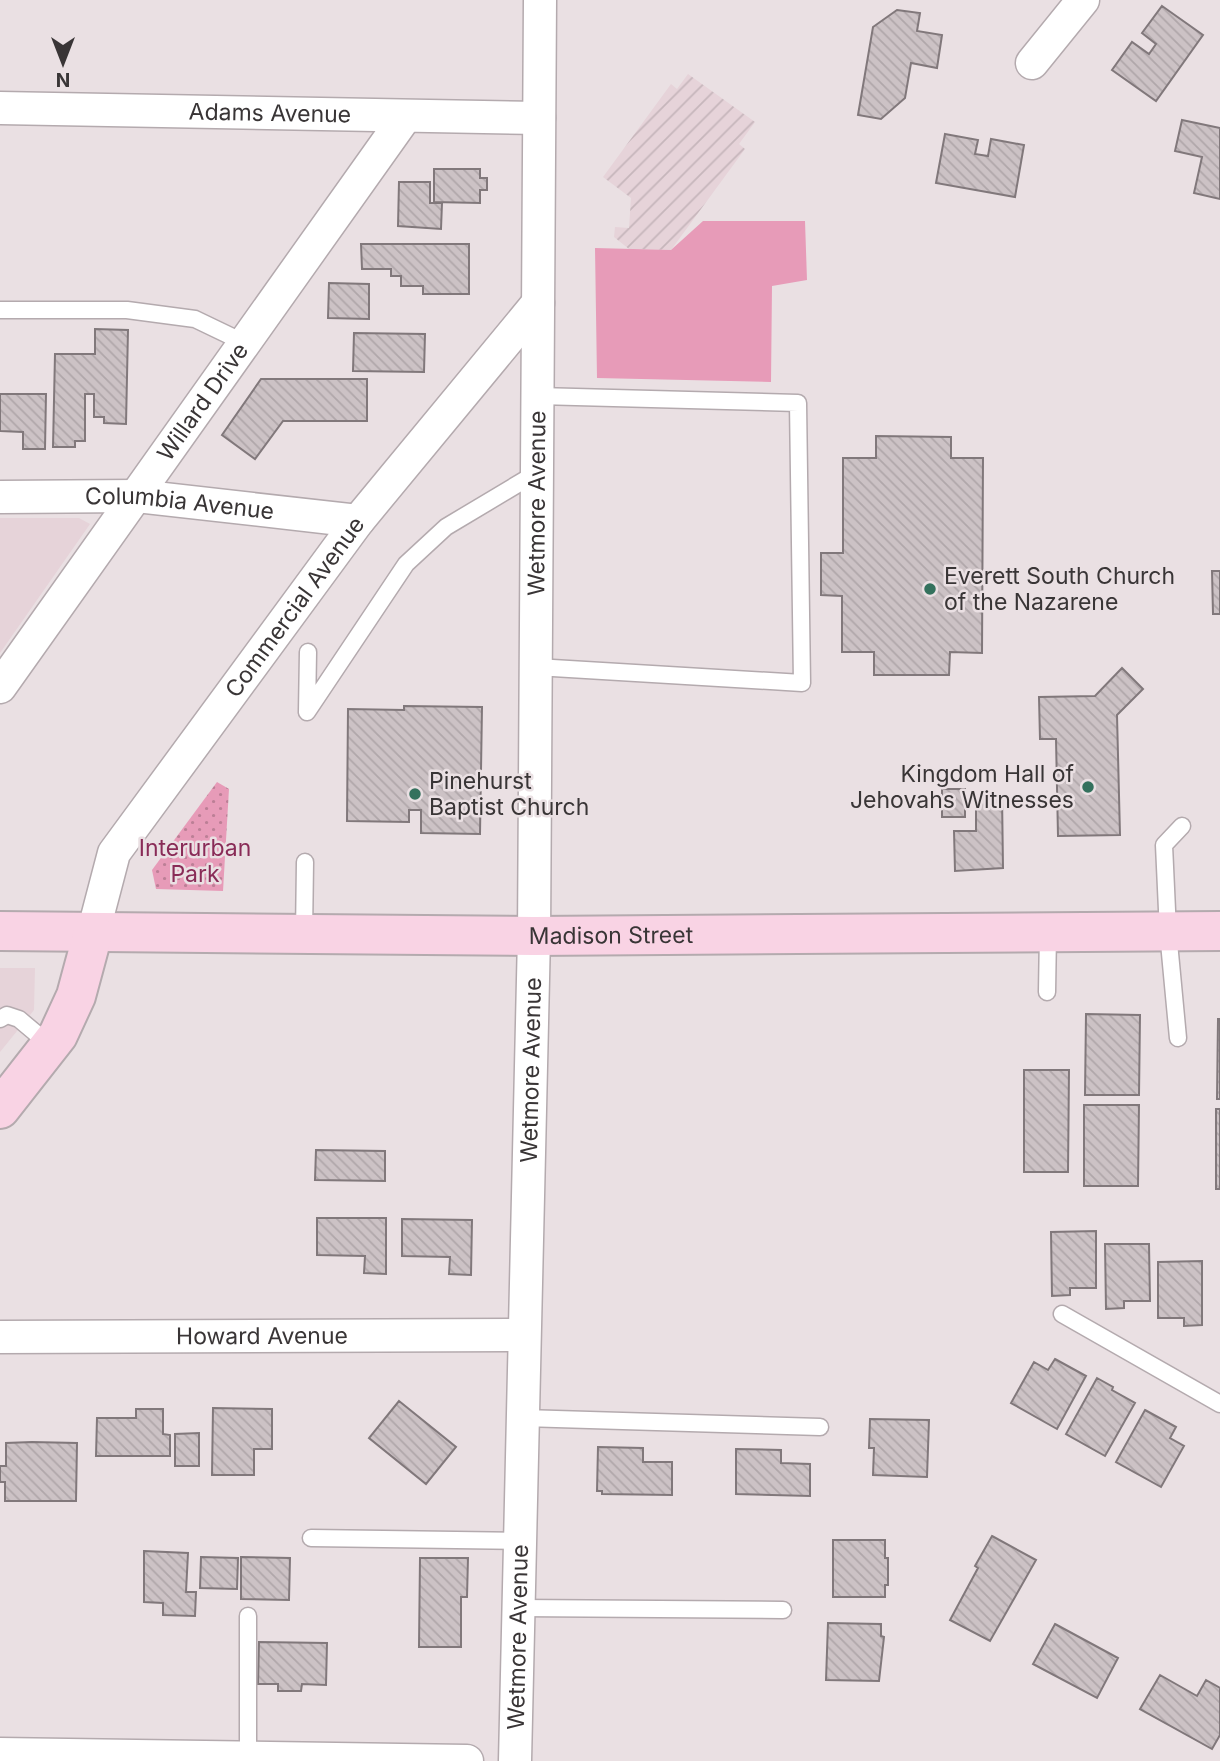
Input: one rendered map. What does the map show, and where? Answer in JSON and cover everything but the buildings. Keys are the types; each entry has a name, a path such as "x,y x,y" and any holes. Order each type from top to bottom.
{"street":[{"name":"Wetmore Avenue","path":"515,1761 534,936 540,0"},
{"path":"1032,63 1083,0"},
{"name":"Adams Avenue","path":"0,108 539,118"},
{"name":"Willard Drive","path":"0,687 405,117"},
{"name":"Commercial Avenue","path":"93,933 114,853 358,521 538,303"},
{"name":"Columbia Avenue","path":"0,497 137,496 358,521"},
{"name":"Madison Street","path":"0,930 534,936 1220,931"},
{"path":"0,1109 58,1035 76,996 93,933"},
{"name":"Howard Avenue","path":"0,1337 524,1335"},
{"path":"0,1754 467,1761"}],"lane":[{"path":"0,310 127,310 195,319 245,343"},
{"path":"536,667 802,683 798,403 538,396"},
{"path":"308,652 307,712 406,564 446,527 538,472"},
{"path":"1178,1038 1168,932 1164,845 1182,826"},
{"path":"304,934 305,862"},
{"path":"1047,992 1048,933"},
{"path":"0,1019 7,1015 19,1019 50,1045"},
{"path":"1062,1314 1220,1404"},
{"path":"523,1418 820,1426"},
{"path":"311,1538 520,1541"},
{"path":"518,1608 783,1610"},
{"path":"248,1616 248,1757"}],"shaded area":[{"path":"688,74 755,122 739,144 745,149 671,250 629,249 614,237 615,227 629,228 631,198 603,177 671,84 677,89"},
{"path":"0,518 79,518 90,524 0,653"},
{"path":"0,968 35,968 34,1010 0,1052"}],"green space":[{"path":"703,221 805,221 807,280 772,286 771,382 597,378 595,248 671,250"},
{"name":"Interurban Park","path":"217,782 229,789 223,891 156,889 152,870"}],"place":[{"name":"Everett South Church of the Nazarene","path":"930,589"},
{"name":"Kingdom Hall of Jehovahs Witnesses","path":"1088,787"},
{"name":"Pinehurst Baptist Church","path":"415,794"}]}
